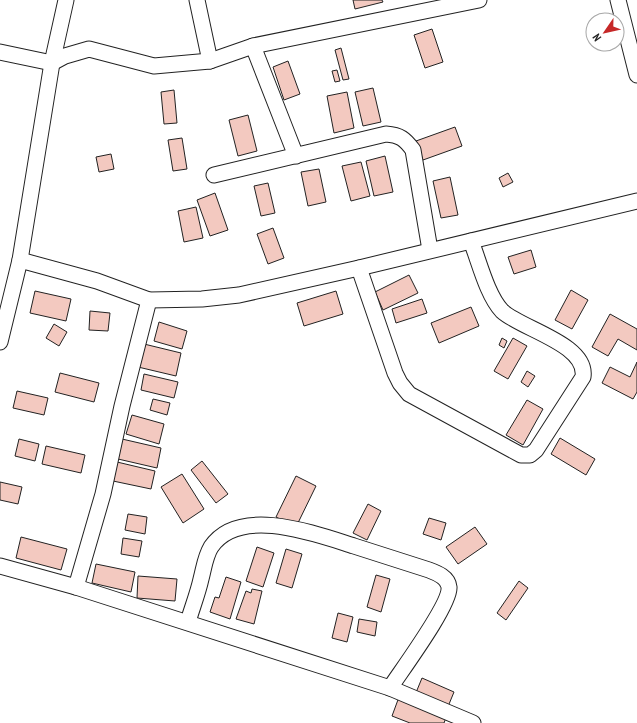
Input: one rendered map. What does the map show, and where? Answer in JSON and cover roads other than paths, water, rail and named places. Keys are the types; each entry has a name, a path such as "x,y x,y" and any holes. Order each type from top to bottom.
{"street":[{"path":"0,342 20,260 52,63 66,0"},
{"path":"197,0 210,61"},
{"path":"0,52 7,55 52,63 65,56 89,49 154,66 210,61 253,46 479,0"},
{"path":"618,0 637,75"},
{"path":"253,46 296,156"},
{"path":"214,175 386,134 398,135 406,140 413,150 430,250"},
{"path":"20,260 97,281 150,300 187,300 240,295 637,201"},
{"path":"359,268 395,373 400,383 409,394 521,455 530,455 536,450 583,377 584,369 579,360 566,347 503,312 493,296 471,241"},
{"path":"76,587 103,494 122,406 150,300"},
{"path":"188,622 201,579 205,559 211,547 219,538 232,530 243,526 260,525 294,528 422,567 443,576 449,587 447,597 424,638 390,688"},
{"path":"0,566 76,587 188,622 390,688 473,723"}]}
